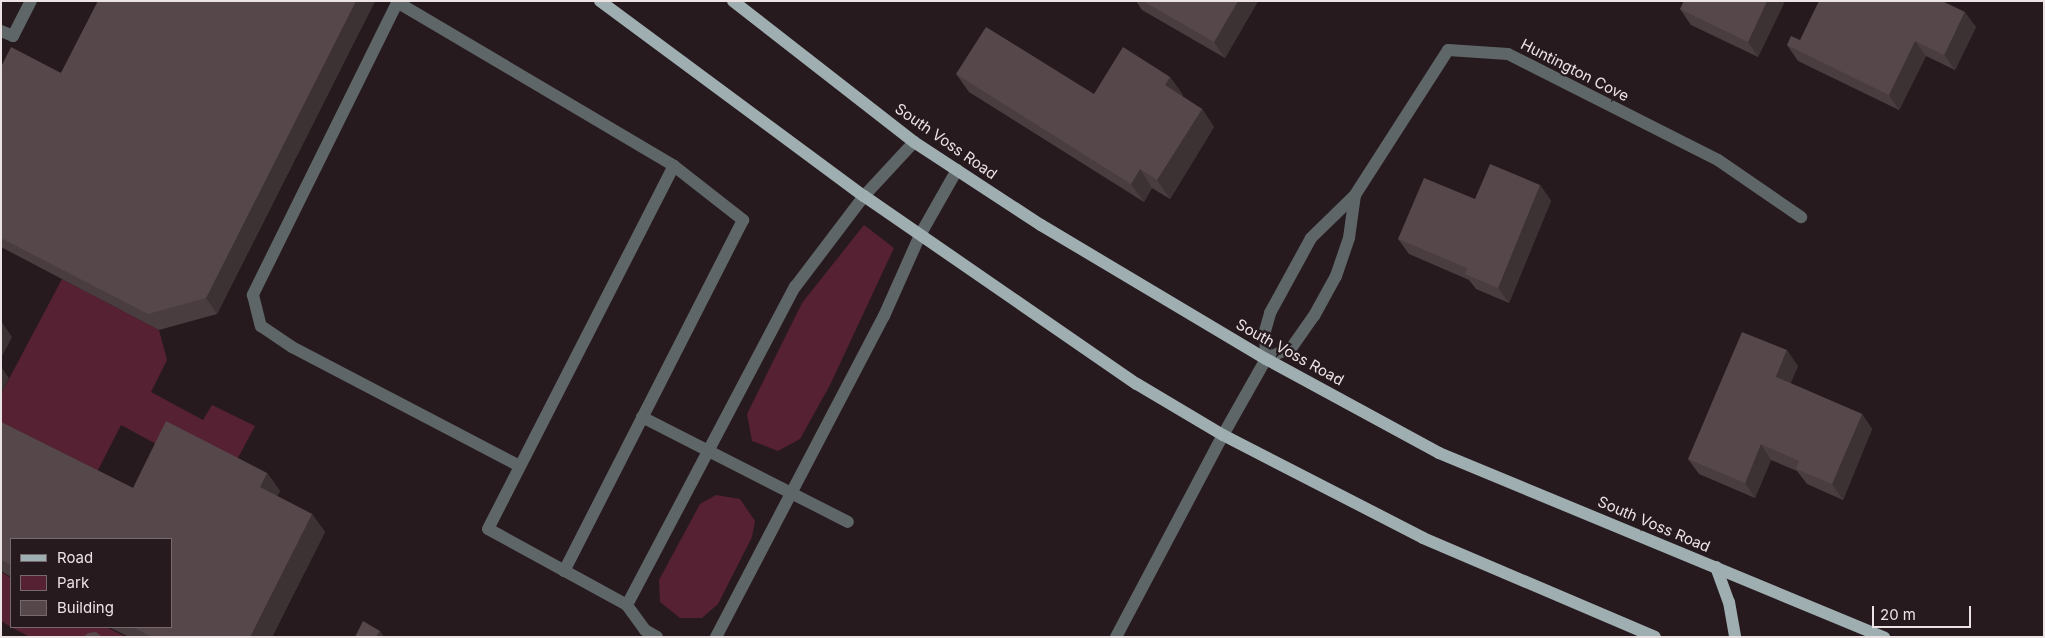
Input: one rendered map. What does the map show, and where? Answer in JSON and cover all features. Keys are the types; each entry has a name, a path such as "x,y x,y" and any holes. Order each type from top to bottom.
{"main road":[{"path":"600,1 864,196 1137,384 1223,435 1423,538 1648,635"},
{"name":"South Voss Road","path":"733,1 914,142 1042,225 1266,359 1439,453 1884,637"},
{"path":"1716,568 1729,602 1735,637"}],"street":[{"path":"1,31 12,36 31,1"},
{"path":"520,466 292,347 261,326 253,295 398,2 674,166 743,220 564,571"},
{"name":"Huntington Cove","path":"1355,195 1349,238 1336,276 1314,316 1292,347 1266,359 1265,331 1270,313 1311,238 1355,195 1448,50 1508,54 1718,160 1801,217"},
{"path":"627,605 795,287 864,196 914,142"},
{"path":"658,637 644,630 627,605 488,529 674,166"},
{"path":"716,637 884,316 920,235 957,170"},
{"path":"1116,637 1223,435 1266,359"},
{"path":"642,417 791,491 848,522"}],"green space":[{"path":"864,225 894,248 830,385 800,439 778,451 752,441 747,414 802,303"},
{"path":"62,279 159,330 167,360 151,392 203,420 212,405 255,426 233,467 173,453 121,425 96,474 1,426 1,394"},
{"path":"716,495 740,499 755,521 752,537 718,604 702,618 680,618 660,602 659,580 700,504"},
{"path":"1,572 10,577 10,626 1,621"},
{"path":"13,628 108,628 126,637 30,637"}],"building":[{"path":"98,1 356,1 206,298 148,314 1,238 1,67 11,47 61,73"},
{"path":"1143,1 1238,1 1214,42"},
{"path":"1684,1 1767,1 1748,42 1680,9"},
{"path":"1819,1 1942,1 1965,12 1944,55 1915,41 1889,95 1787,45 1791,36 1800,40"},
{"path":"986,27 1094,94 1123,47 1170,77 1165,85 1202,109 1157,180 1140,169 1131,184 956,74"},
{"path":"1490,164 1540,185 1498,288 1465,274 1467,268 1398,239 1424,178 1475,199"},
{"path":"1742,332 1787,350 1776,377 1862,414 1832,484 1796,469 1799,461 1761,444 1745,483 1688,459"},
{"path":"166,421 267,473 260,487 312,514 250,637 152,637 135,628 172,628 172,538 10,538 10,564 1,560 1,422 133,488"},
{"path":"363,621 380,631 376,637 355,637"},
{"path":"96,632 102,637 83,637 88,633"}]}
